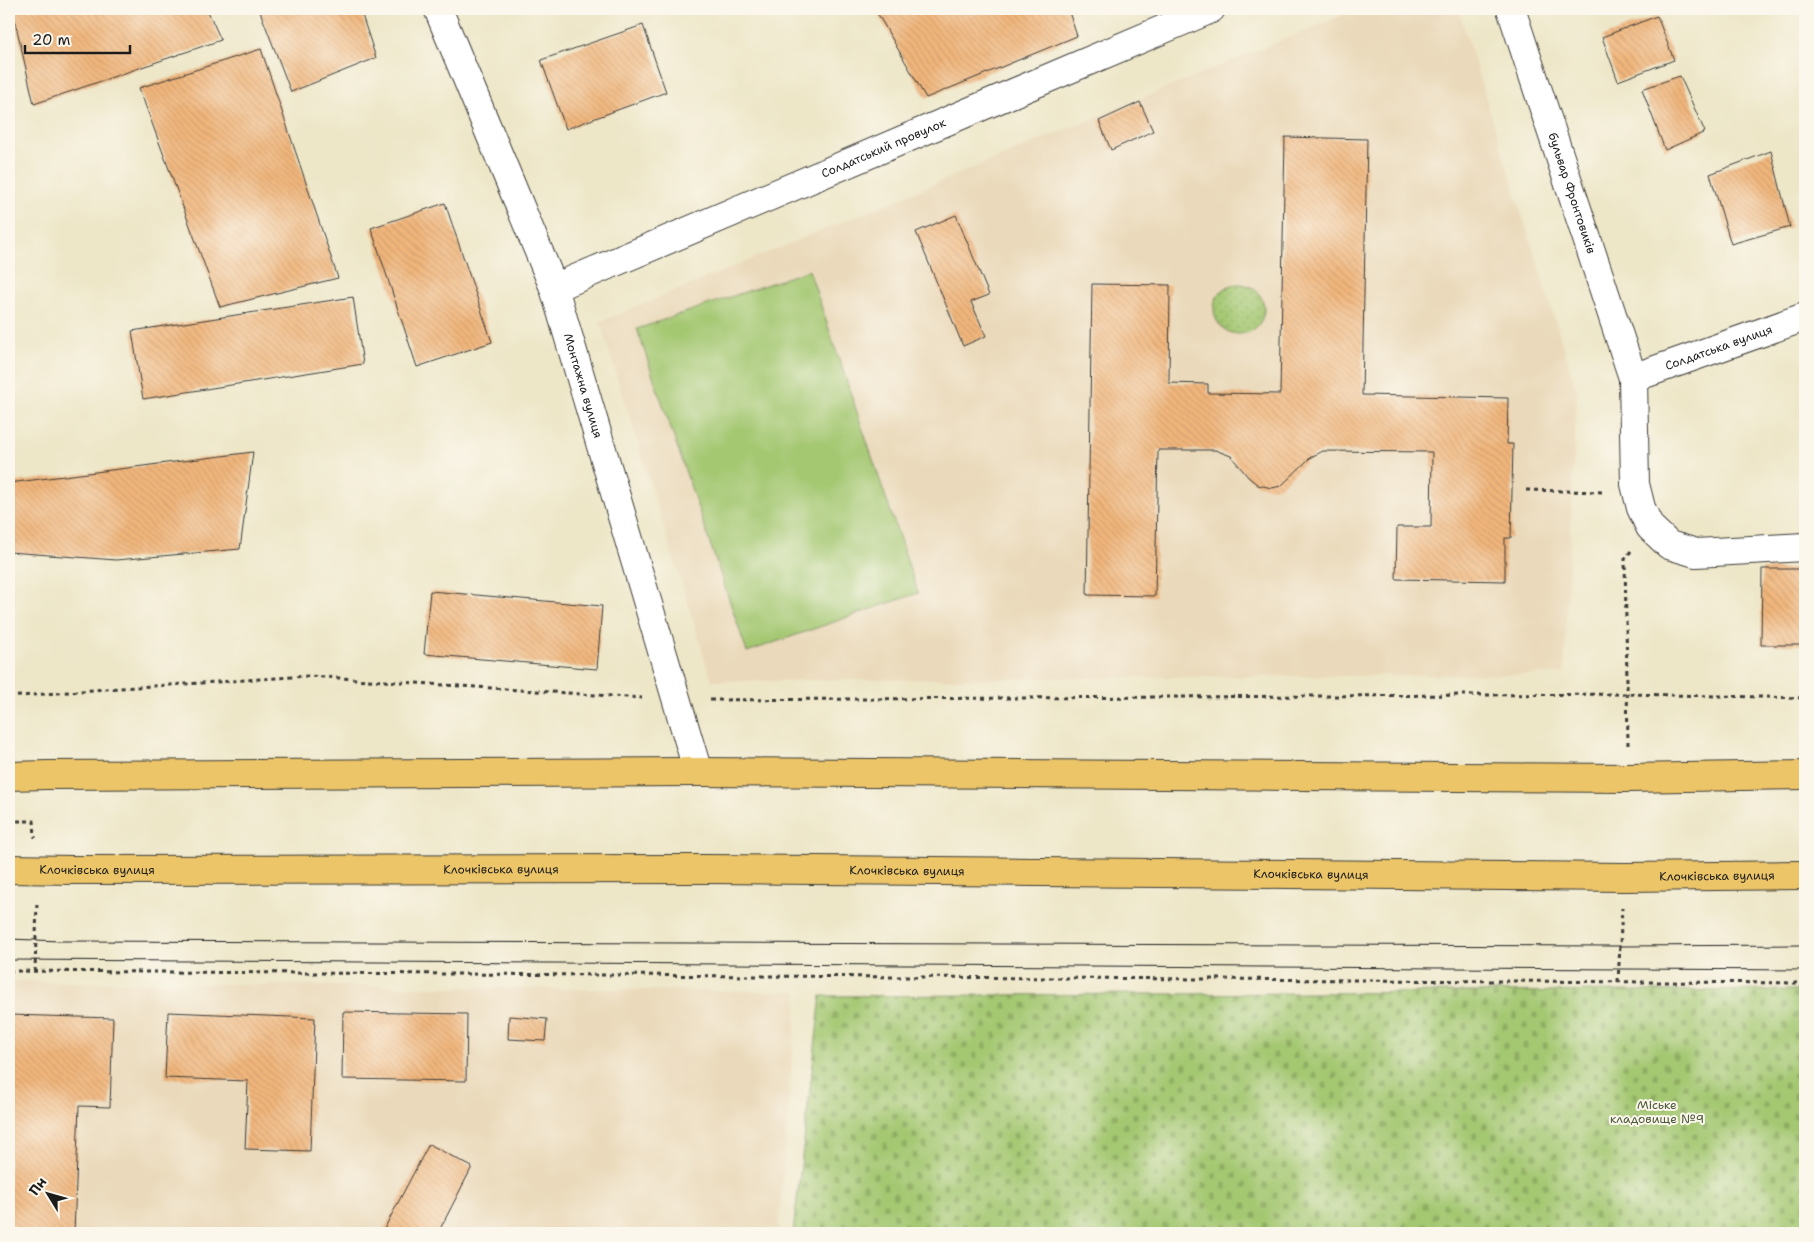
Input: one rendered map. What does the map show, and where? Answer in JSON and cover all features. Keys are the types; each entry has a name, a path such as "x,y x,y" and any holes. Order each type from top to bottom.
{"main road":[{"path":"9,776 698,772 1618,778 1805,776"},
{"name":"Клочківська вулиця","path":"9,868 73,870 706,869 1625,877 1805,875"}],"street":[{"name":"Монтажна вулиця","path":"438,9 554,288 698,772"},
{"name":"Солдатський провулок","path":"554,288 1211,9"},
{"name":"бульвар Фронтовиків","path":"1511,9 1633,378 1635,484 1641,508 1650,527"},
{"name":"Солдатська вулиця","path":"1633,378 1805,317"},
{"path":"1650,527 1669,545 1696,553 1805,547"}],"path":[{"path":"1526,490 1637,492"},
{"path":"1628,747 1625,559 1650,527"},
{"path":"9,697 309,676 676,700 1628,694 1805,698"},
{"path":"1618,982 1623,902"},
{"path":"35,972 37,903"},
{"path":"9,971 1805,983"}],"shaded area":[{"path":"1358,9 1458,9 1577,391 1564,674 712,681 600,322"},
{"path":"9,981 798,992 778,1233 9,1233"}],"green space":[{"path":"809,270 918,593 747,652 637,329"},
{"path":"1239,284 1253,288 1260,295 1264,309 1260,323 1253,330 1239,334 1225,330 1218,323 1214,309 1218,295 1225,288"},
{"name":"Міське кладовище №9","path":"1805,990 1805,1233 793,1233 821,996"}],"building":[{"path":"20,9 207,9 221,40 34,104 13,12"},
{"path":"259,9 360,9 376,58 291,92"},
{"path":"875,9 1068,9 1077,36 926,98"},
{"path":"1657,16 1674,60 1618,81 1602,37"},
{"path":"643,25 666,92 566,129 541,60"},
{"path":"261,49 338,278 220,307 139,88"},
{"path":"1680,76 1705,132 1665,150 1642,89"},
{"path":"1140,102 1153,131 1111,150 1099,121"},
{"path":"1285,137 1367,139 1362,395 1508,398 1507,444 1513,444 1511,538 1505,538 1505,581 1396,579 1397,527 1431,527 1432,452 1323,451 1311,457 1281,486 1272,488 1258,485 1248,477 1231,456 1215,450 1158,450 1155,596 1087,595 1092,284 1170,285 1169,383 1208,384 1208,393 1280,394"},
{"path":"1771,151 1790,227 1731,244 1710,174"},
{"path":"445,203 492,342 417,367 371,228"},
{"path":"956,215 989,295 971,302 986,336 963,346 916,232"},
{"path":"353,297 363,364 143,399 132,331"},
{"path":"253,452 240,549 116,560 9,552 9,483"},
{"path":"1762,569 1805,569 1805,645 1761,645"},
{"path":"430,591 602,606 597,669 424,654"},
{"path":"168,1012 315,1018 310,1151 245,1149 248,1081 165,1078"},
{"path":"343,1012 467,1014 466,1081 342,1079"},
{"path":"9,1015 113,1018 110,1107 79,1106 74,1233 9,1233"},
{"path":"509,1016 547,1019 545,1041 508,1039"},
{"path":"429,1144 472,1167 438,1233 382,1233"}],"tram line":[{"path":"9,939 61,941 1805,945"},
{"path":"9,960 1805,970"}]}
